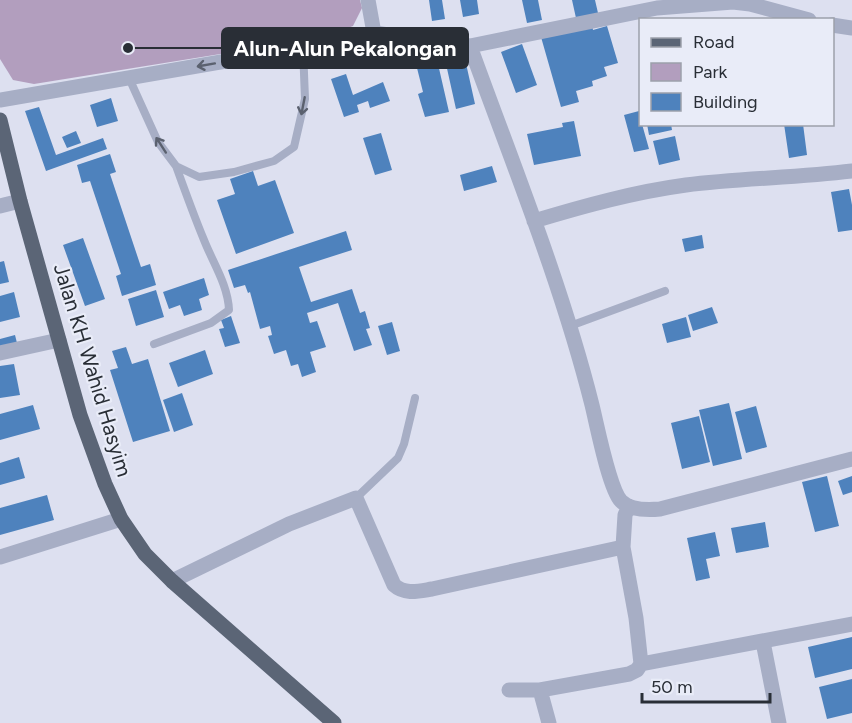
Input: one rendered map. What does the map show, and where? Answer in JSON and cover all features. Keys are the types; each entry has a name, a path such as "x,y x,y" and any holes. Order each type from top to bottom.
{"main road":[{"name":"Jalan KH Wahid Hasyim","path":"0,120 20,201 80,415 105,484 121,519 133,539 172,581 334,723"}],"street":[{"path":"368,0 374,33"},
{"path":"0,100 303,48 374,33 470,46 657,8 733,2 750,4 802,18"},
{"path":"834,26 852,28"},
{"path":"470,46 570,326 607,467 616,494 621,501 628,506 660,509 852,459"},
{"path":"534,222 596,202 651,190 852,171"},
{"path":"0,206 20,201"},
{"path":"0,353 59,340"},
{"path":"172,581 289,524 356,498 394,585 404,591 432,589 624,547"},
{"path":"509,690 540,690 629,674 637,670 641,664 624,547 625,515 628,506"},
{"path":"0,557 121,519"},
{"path":"641,664 852,624"},
{"path":"763,642 779,723"},
{"path":"540,690 549,723"}],"lane":[{"path":"176,166 199,177 234,172 274,161 294,147 305,99 303,48"},
{"path":"129,78 158,142 176,166 204,242 224,285 229,310 211,324 154,344"},
{"path":"570,326 664,291"},
{"path":"356,498 398,458 404,444 415,398"}],"green space":[{"path":"0,0 360,0 362,8 353,26 320,38 34,84 13,80 0,59"}],"building":[{"path":"429,0 442,0 445,19 432,21"},
{"path":"460,0 477,0 479,14 463,17"},
{"path":"522,0 538,0 542,20 527,23"},
{"path":"572,0 595,0 598,13 576,18"},
{"path":"592,25 593,30 607,26 618,63 604,67 607,76 592,81 593,86 576,91 579,102 561,107 541,37"},
{"path":"522,44 537,85 516,93 501,52"},
{"path":"465,59 475,104 456,109 446,64"},
{"path":"438,64 449,112 425,117 418,94 423,92 417,68"},
{"path":"346,74 353,95 383,82 390,101 370,108 368,101 357,105 359,112 344,117 331,79"},
{"path":"111,98 118,121 97,127 90,105"},
{"path":"39,107 56,155 103,138 107,149 46,171 25,111"},
{"path":"639,111 639,126 643,126 649,149 634,152 624,115"},
{"path":"574,121 581,156 534,165 527,134 563,127 562,123"},
{"path":"647,126 671,126 672,130 649,135"},
{"path":"784,126 803,126 807,155 789,158"},
{"path":"76,131 81,143 67,148 62,137"},
{"path":"381,133 392,170 375,175 363,138"},
{"path":"675,136 680,160 659,165 653,141"},
{"path":"110,154 116,172 110,174 141,267 150,264 156,285 122,296 116,276 121,274 90,181 82,183 77,165"},
{"path":"492,166 497,182 464,191 460,175"},
{"path":"253,171 258,186 275,180 294,233 236,254 217,200 235,194 230,179"},
{"path":"849,189 852,205 852,230 838,232 831,192"},
{"path":"346,231 352,250 299,267 311,302 352,289 360,313 365,311 370,328 366,329 372,345 354,351 338,303 307,313 310,323 317,321 326,347 310,352 316,372 302,377 298,364 291,366 286,350 274,354 268,336 272,335 270,326 260,329 250,292 248,293 245,285 234,288 228,270"},
{"path":"702,235 704,248 685,252 682,239"},
{"path":"83,238 105,299 85,306 63,245"},
{"path":"4,261 9,282 0,284 0,262"},
{"path":"204,278 209,295 199,299 202,310 184,316 180,305 169,309 163,292"},
{"path":"156,290 164,317 136,326 128,299"},
{"path":"14,292 20,317 0,322 0,296"},
{"path":"712,307 718,323 693,331 688,315"},
{"path":"231,316 240,343 225,347 219,329 224,328 221,320"},
{"path":"686,317 691,337 667,343 662,324"},
{"path":"392,322 400,351 387,355 378,326"},
{"path":"15,335 17,343 0,348 0,339"},
{"path":"126,347 132,364 148,359 170,431 133,442 110,370 118,368 112,351"},
{"path":"205,350 213,374 178,387 169,363"},
{"path":"14,364 20,395 0,398 0,366"},
{"path":"182,393 193,425 174,432 163,400"},
{"path":"729,403 742,459 713,466 699,410"},
{"path":"33,405 40,429 0,440 0,414"},
{"path":"756,406 767,447 746,453 735,412"},
{"path":"699,416 710,462 682,469 671,423"},
{"path":"19,457 25,478 0,485 0,463"},
{"path":"827,476 839,526 815,532 802,482"},
{"path":"852,476 852,492 843,495 838,481"},
{"path":"47,495 54,520 0,535 0,508"},
{"path":"765,522 769,547 736,553 731,528"},
{"path":"715,532 720,556 706,559 710,578 696,581 687,538"},
{"path":"852,637 852,669 815,678 808,647"},
{"path":"852,679 852,713 827,719 819,687"}],"place":[{"name":"Alun-Alun Pekalongan","path":"128,48"}]}
